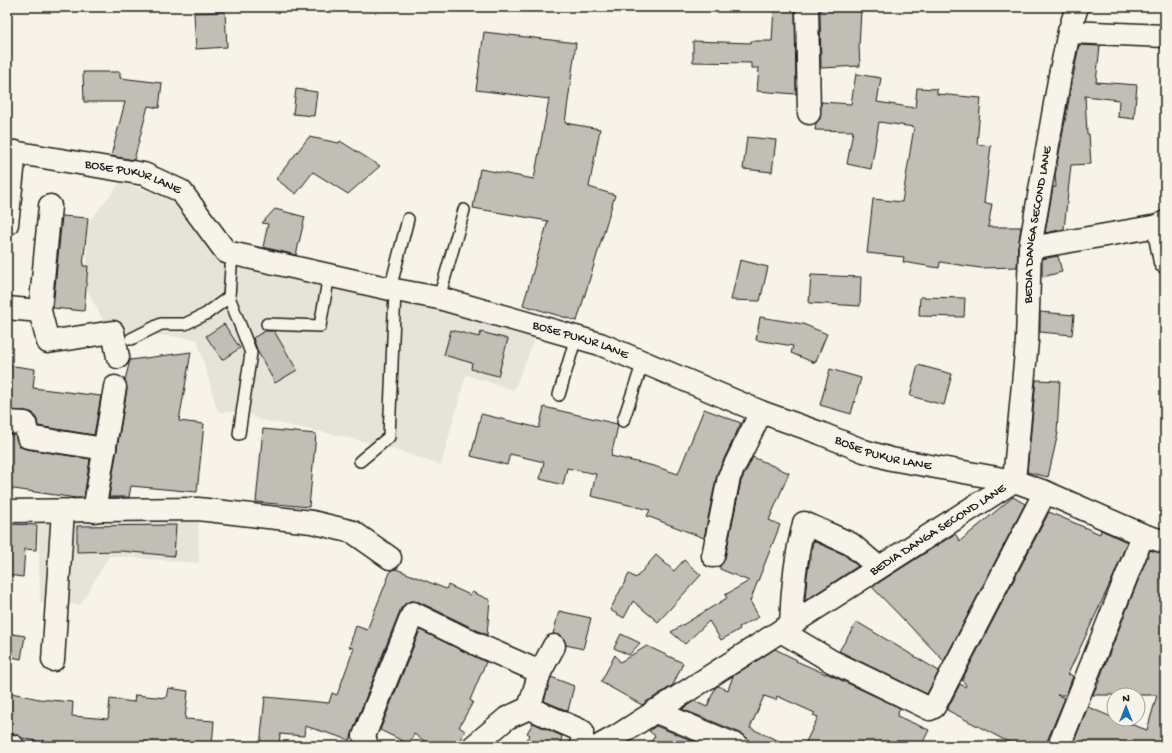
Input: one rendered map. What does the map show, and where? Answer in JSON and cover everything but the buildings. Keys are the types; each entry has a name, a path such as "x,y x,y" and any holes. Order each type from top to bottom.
{"street":[{"path":"806,7 809,113"},
{"name":"BEDIA DANGA SECOND LANE","path":"615,743 654,711 1014,481 1027,341 1030,248 1060,75 1069,32 1077,7"},
{"path":"1069,32 1165,36"},
{"path":"7,224 11,151"},
{"name":"BOSE PUKUR LANE","path":"11,151 144,174 175,188 181,191 226,252 439,298 600,344 761,412 820,433 864,451 891,460 1014,481 1045,492 1143,535 1165,542"},
{"path":"50,206 40,311 48,342 113,332 118,357"},
{"path":"1030,248 1161,224 1165,262"},
{"path":"7,308 40,311"},
{"path":"94,511 115,387"},
{"path":"713,556 729,477 761,412"},
{"path":"7,422 25,423 28,437 105,449"},
{"path":"878,567 850,544 804,524 796,554 786,628 831,661 932,709 1045,492"},
{"path":"7,512 198,509 312,522 353,532 390,558"},
{"path":"53,660 63,511"},
{"path":"1059,746 1143,535"},
{"path":"367,746 364,736 414,613 474,643 540,672"},
{"path":"529,708 540,672 554,646"},
{"path":"474,746 506,718 529,708 582,732 582,746"},
{"path":"654,711 738,746"},
{"path":"7,745 13,746"}],"lane":[{"path":"439,298 464,210"},
{"path":"360,461 389,437 392,289 408,219"},
{"path":"232,253 228,297 251,354 239,434"},
{"path":"267,324 320,326 329,275"},
{"path":"131,339 161,324 186,324 206,314 228,297"},
{"path":"559,396 576,337"},
{"path":"623,421 644,362"}],"shaded area":[{"path":"120,183 179,199 219,257 415,303 535,338 514,390 466,375 441,465 386,447 337,435 261,420 246,412 218,412 197,339 108,330 86,287 88,223"},
{"path":"198,509 199,563 109,556 80,605 40,602 38,517"}]}
